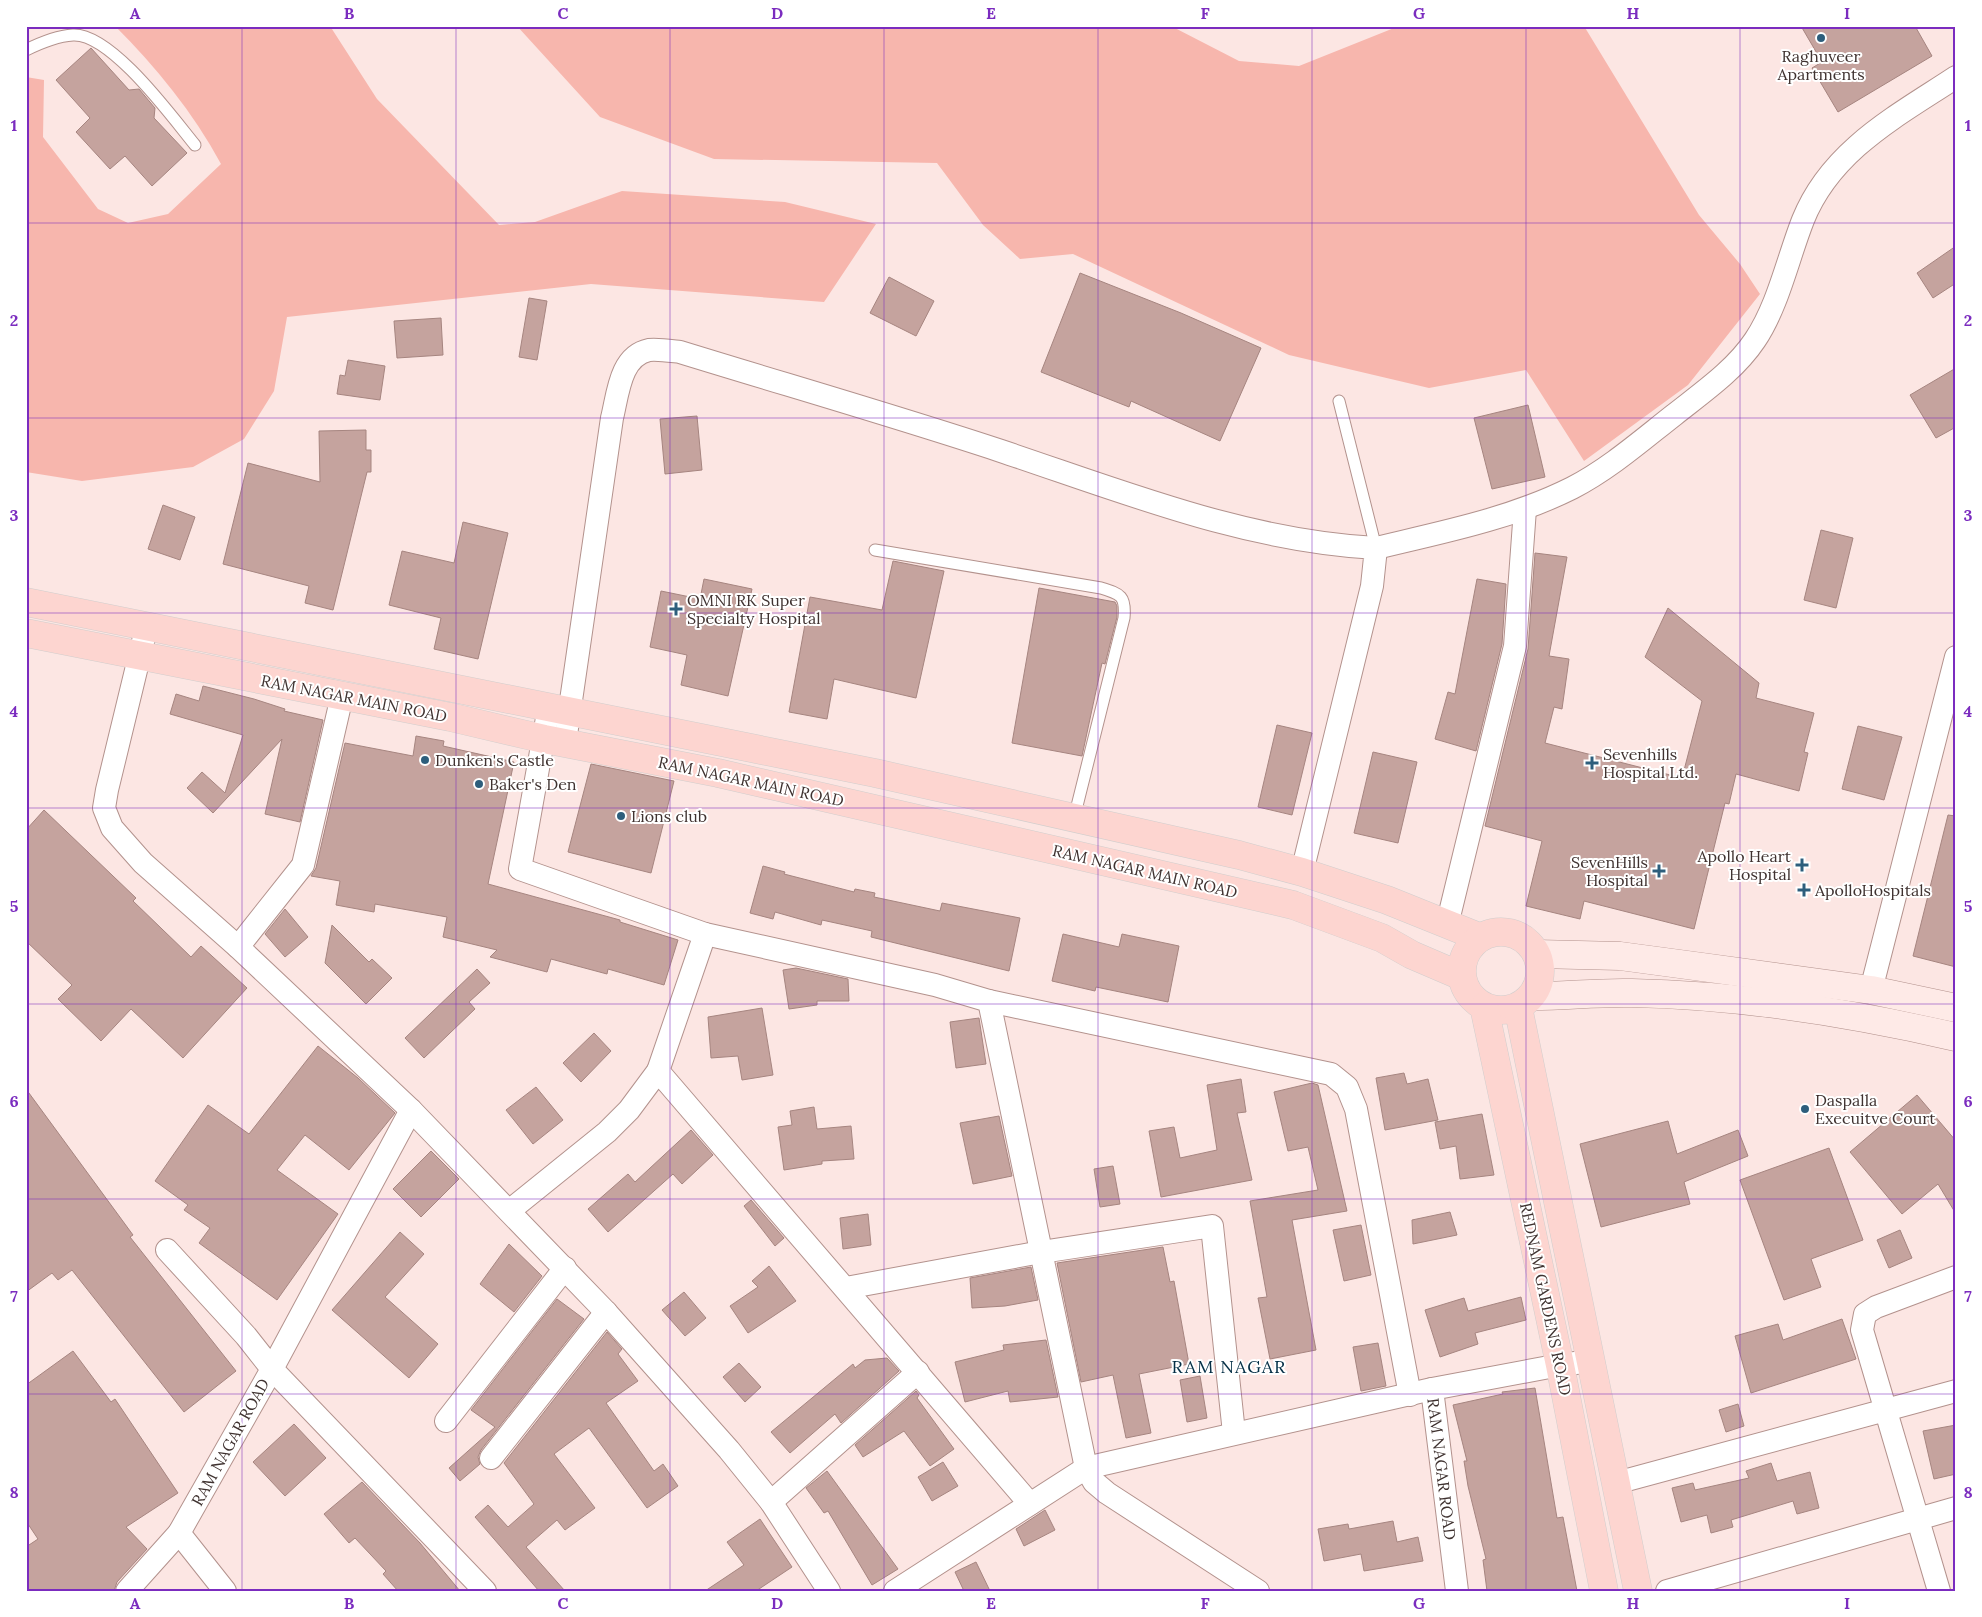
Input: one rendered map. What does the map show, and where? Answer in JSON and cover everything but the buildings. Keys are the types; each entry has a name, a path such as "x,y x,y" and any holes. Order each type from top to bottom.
{"main road":[{"path":"26,602 876,772 1239,855 1302,872 1387,900 1479,937"},
{"name":"RAM NAGAR MAIN ROAD","path":"26,633 450,717 865,806 1293,905 1382,938 1412,955 1461,976"},
{"path":"1525,1001 1539,983 1540,975 1537,954 1526,941 1512,933 1495,932 1479,937 1468,948 1462,961 1461,976 1468,994 1484,1007 1501,1011 1525,1001 1631,993 1694,997 1859,1018 1956,1037"},
{"path":"1537,954 1620,956 1871,990 1956,1008"},
{"name":"REDNAM GARDENS ROAD","path":"1525,1001 1591,1362 1638,1591"},
{"name":"REDNAM GARDENS ROAD","path":"1484,1007 1560,1365 1604,1591"}],"street":[{"path":"1410,1395 1356,1110 1347,1087 1331,1074 989,1001 935,985 705,934 520,869 555,741 559,709 612,418 624,372 635,356 649,350 690,354 999,451 1178,512 1333,546 1376,548 1466,527 1525,509 1573,487 1622,455 1742,358 1767,317 1804,217 1823,182 1840,161 1862,140 1956,77"},
{"path":"1447,924 1515,646 1525,509"},
{"path":"1302,872 1372,586 1376,548"},
{"path":"147,626 104,808 112,828 143,863 238,948 411,1110 565,1268 729,1450 770,1502 829,1591"},
{"path":"1871,990 1956,656"},
{"path":"238,948 302,865 342,696"},
{"path":"510,1211 607,1132 630,1110 658,1071 705,934"},
{"path":"989,1001 1086,1468 1094,1482 1107,1493 1258,1591"},
{"path":"658,1071 1030,1504"},
{"path":"411,1110 272,1369 485,1591"},
{"path":"846,1288 1041,1252 1212,1226 1234,1433"},
{"name":"RAM NAGAR ROAD","path":"127,1591 179,1533 272,1369 246,1336 167,1250"},
{"path":"446,1422 565,1268"},
{"path":"1939,1591 1862,1330 1865,1314 1876,1307 1956,1277"},
{"path":"491,1458 606,1312"},
{"name":"RAM NAGAR ROAD","path":"1457,1591 1432,1389 1560,1365 1591,1362"},
{"path":"770,1502 918,1372"},
{"path":"895,1591 1086,1468 1432,1389"},
{"path":"1616,1483 1886,1408 1956,1391"},
{"path":"1667,1591 1956,1508"},
{"path":"179,1533 225,1591"}],"lane":[{"path":"66,26 75,35"},
{"path":"26,50 54,39 75,35 94,40 106,48 146,85 195,145"},
{"path":"1339,401 1376,548"},
{"path":"875,550 1101,588 1115,592 1122,598 1125,605 1124,618 1074,818"}],"shaded area":[{"path":"115,26 330,26 377,99 499,225 535,222 622,191 785,202 876,224 824,302 591,284 287,317 274,391 244,439 193,467 82,481 26,472 26,77 44,80 43,137 98,209 128,223 168,214 221,164 198,126 173,91"},
{"path":"517,26 1171,26 1239,61 1299,66 1399,26 1584,26 1699,215 1740,264 1760,294 1688,385 1584,461 1526,370 1429,388 1289,355 1073,254 1020,259 983,225 937,163 714,159 600,117"}],"place":[{"name":"Raghuveer Apartments","path":"1821,38"},
{"name":"OMNI RK Super Specialty Hospital","path":"676,609"},
{"name":"Dunken's Castle","path":"425,760"},
{"name":"Sevenhills Hospital Ltd.","path":"1592,763"},
{"name":"Baker's Den","path":"479,784"},
{"name":"Lions club","path":"621,816"},
{"name":"Apollo Heart Hospital","path":"1802,865"},
{"name":"SevenHills Hospital","path":"1659,871"},
{"name":"ApolloHospitals","path":"1804,890"},
{"name":"Daspalla Execuitve Court","path":"1805,1109"}],"district":[{"name":"RAM NAGAR","path":"1229,1366"}]}
